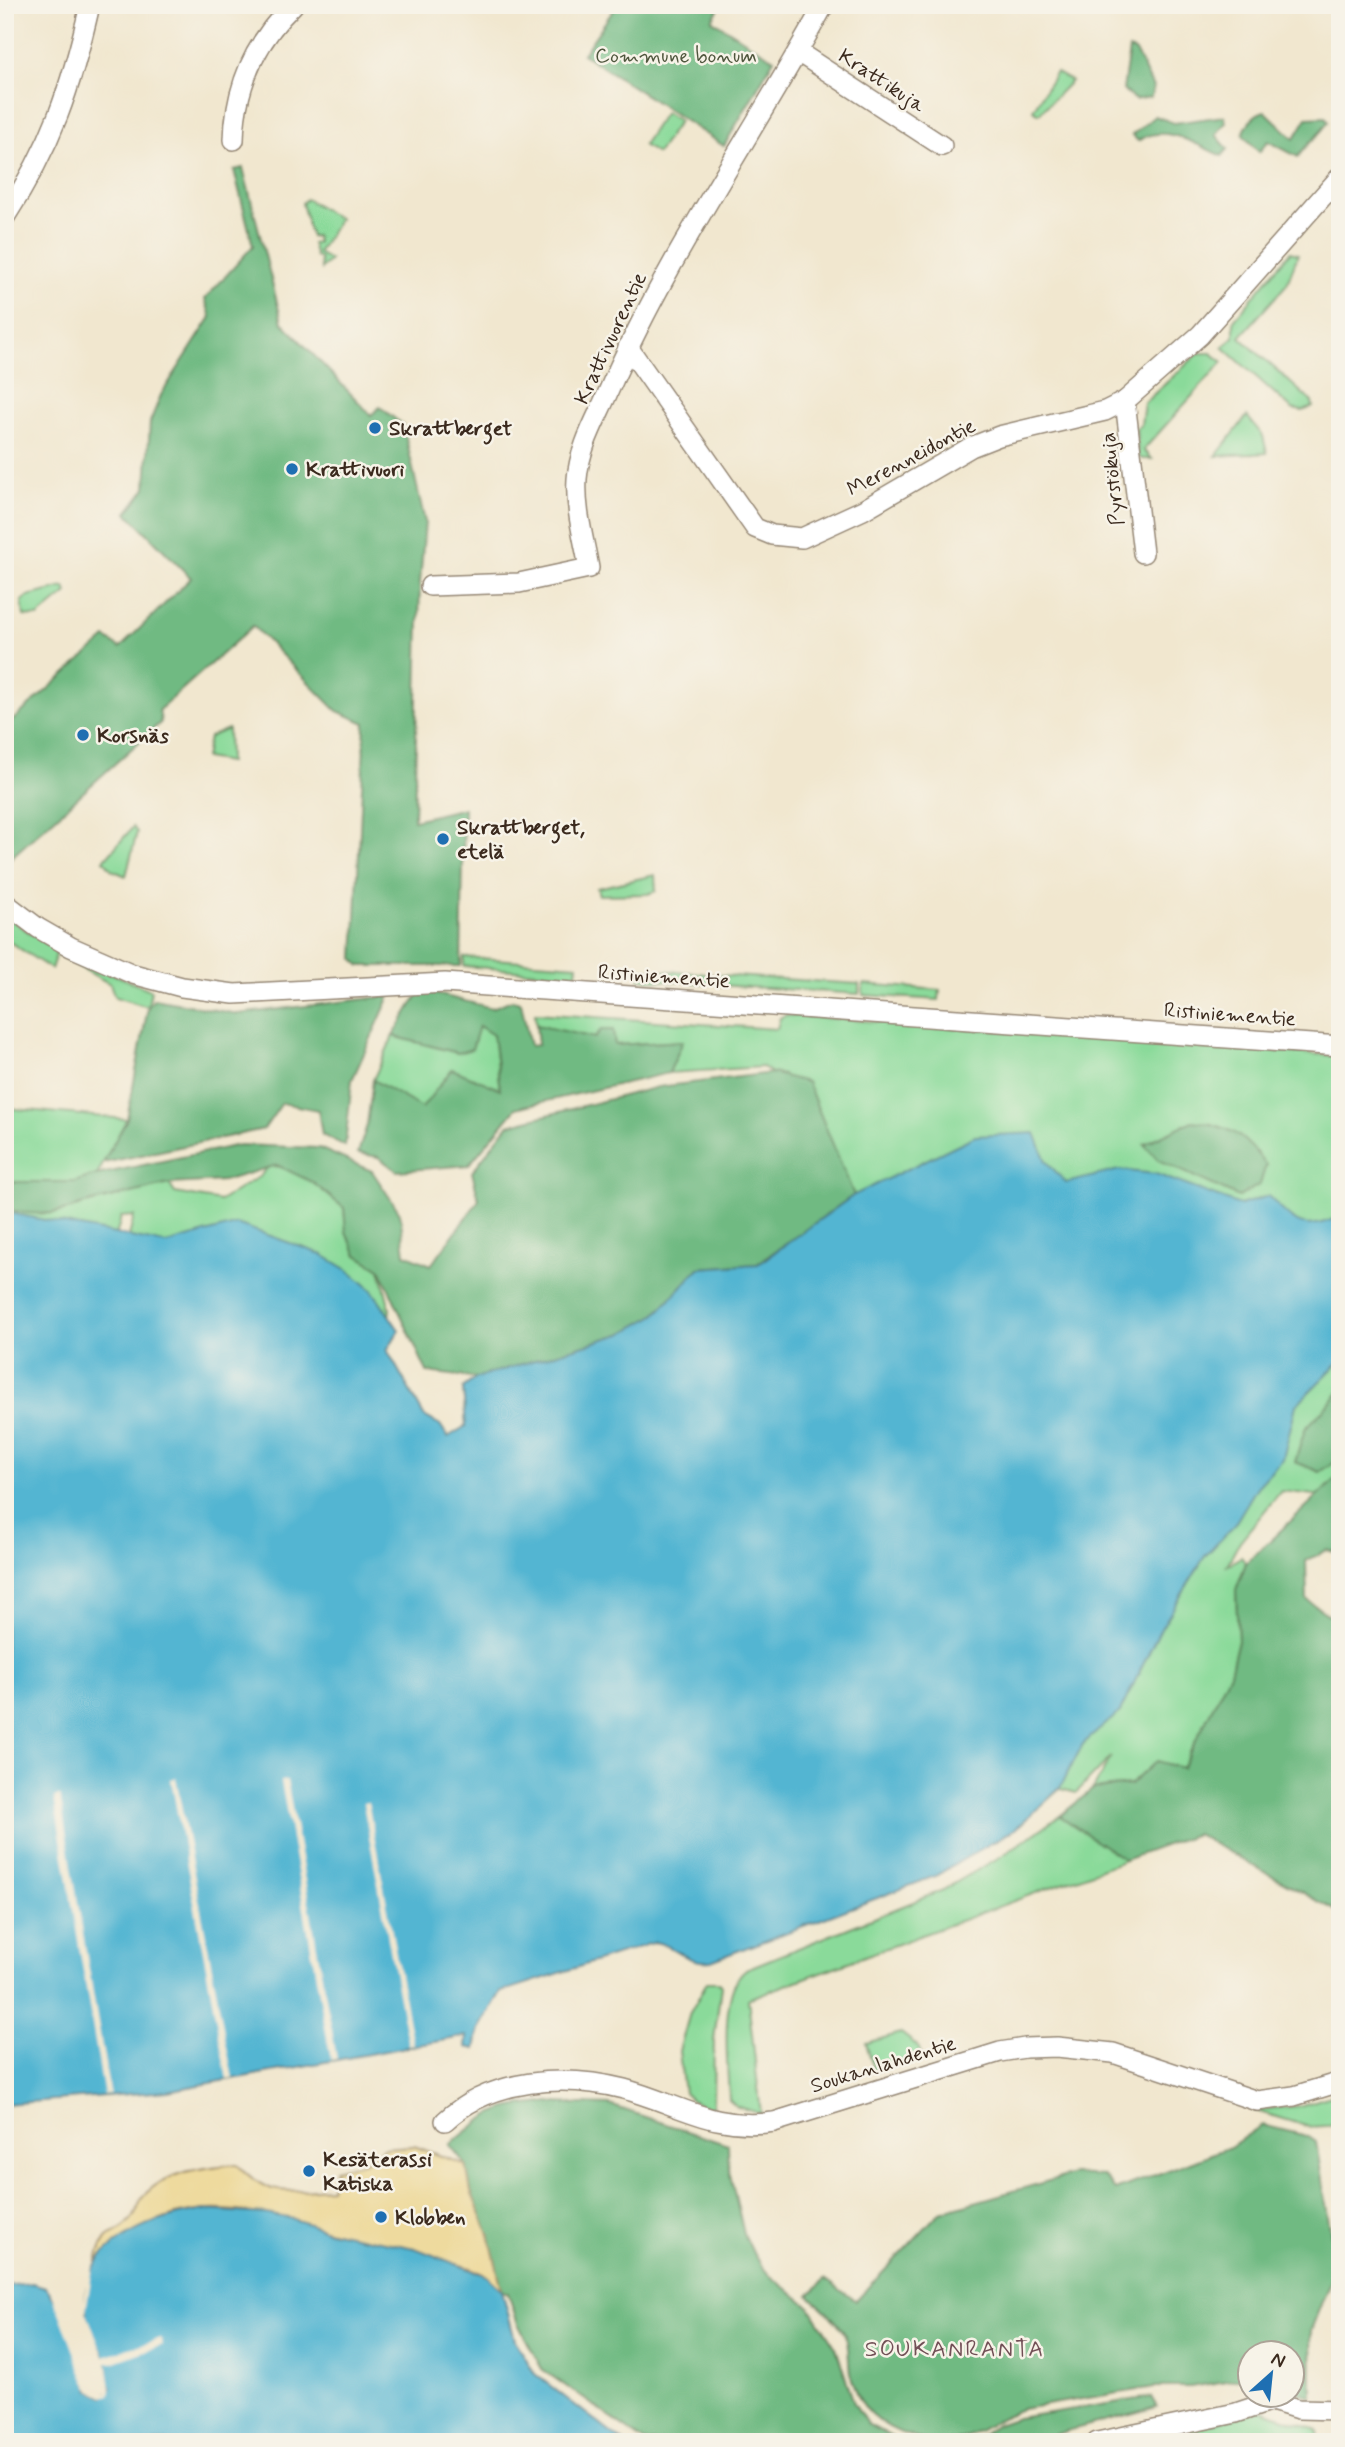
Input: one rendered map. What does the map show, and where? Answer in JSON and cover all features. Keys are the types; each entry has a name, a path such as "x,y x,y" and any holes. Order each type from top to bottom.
{"street":[{"path":"5,217 32,176 53,133 71,86 90,5"},
{"path":"234,140 236,101 248,67 275,24 293,5"},
{"name":"Krattivuorentie","path":"430,586 519,583 589,568 578,513 577,478 582,453 628,346 675,256 824,5"},
{"name":"Krattikuja","path":"798,52 942,146"},
{"name":"Merenneidontie","path":"628,346 755,527 782,537 802,538 981,443 1095,414 1125,401 1199,335 1309,215 1340,177"},
{"name":"Pyrstökuja","path":"1125,401 1143,553"},
{"name":"Ristiniementie","path":"5,903 38,928 71,947 133,974 181,987 234,994 445,983 1340,1046"},
{"name":"Soukanlahdentie","path":"445,2121 487,2093 510,2086 552,2082 596,2084 623,2089 713,2121 752,2125 774,2122 1000,2052 1057,2047 1113,2053 1258,2101 1294,2096 1340,2082"},
{"path":"1097,2442 1236,2413 1272,2401 1298,2409 1340,2410"}],"green space":[{"name":"Commune bonum","path":"617,5 721,5 712,20 774,59 724,146 583,54"},
{"path":"1129,49 1135,51 1153,87 1151,97 1135,100 1123,90"},
{"path":"1056,72 1071,81 1039,114 1033,110"},
{"path":"1265,111 1294,139 1307,118 1326,117 1328,122 1298,157 1268,141 1259,152 1243,135 1251,120"},
{"path":"665,112 679,121 657,154 643,145"},
{"path":"1155,116 1174,123 1224,116 1226,122 1216,135 1228,149 1222,156 1169,134 1148,136 1138,141 1132,135"},
{"path":"243,168 282,322 371,415 380,407 403,425 425,522 420,582 414,820 464,808 461,966 360,966 354,959 365,723 337,711 253,626 159,710 161,722 5,863 5,727 106,638 120,648 191,578 127,513 146,488 150,422 161,395 211,317 205,299 253,246 234,170"},
{"path":"306,199 339,219 318,253 330,260 321,269 320,258 316,257 312,243 317,243 316,236 311,237 302,203"},
{"path":"1290,252 1298,254 1287,284 1240,337 1312,402 1313,407 1302,411 1292,409 1223,347 1234,337 1234,320"},
{"path":"1199,353 1211,353 1223,362 1145,448 1144,451 1152,459 1142,459 1138,456 1136,428 1141,425 1144,403"},
{"path":"1247,416 1263,436 1267,453 1216,456"},
{"path":"65,587 67,593 38,617 24,616 22,601 28,596"},
{"path":"228,729 229,762 205,758 209,737"},
{"path":"133,827 137,832 126,876 112,870 104,860"},
{"path":"655,875 656,891 648,894 599,895 597,888"},
{"path":"6,917 58,951 151,990 148,1007 115,997 110,984 56,954 51,969 5,939"},
{"path":"464,957 577,965 576,975 464,966"},
{"path":"635,969 712,974 710,984 640,979"},
{"path":"718,975 859,984 859,994 718,985"},
{"path":"863,984 940,990 939,1000 863,995"},
{"path":"421,990 492,1008 512,1000 521,1002 530,1046 538,1045 536,1025 595,1038 601,1030 613,1030 615,1045 683,1041 669,1073 516,1108 469,1165 397,1171 378,1157 358,1153 367,1125 373,1080 422,1108 452,1069 500,1089 493,1035 479,1026 472,1049 458,1053 393,1036"},
{"path":"390,996 352,1080 345,1146 322,1135 318,1110 282,1103 264,1129 103,1163 127,1119 148,1007 154,999 238,1014"},
{"path":"535,1013 777,1029 780,1018 785,1015 1340,1056 1340,1498 1281,1491 1240,1541 1227,1565 1241,1557 1246,1563 1236,1590 1238,1640 1230,1673 1182,1768 1156,1761 1130,1785 1093,1789 1111,1757 1076,1793 1060,1789 1015,1829 935,1876 738,1591 120,1274 134,1216 121,1217 109,1264 5,1318 5,1108 127,1119 81,1205 169,1184 175,1193 220,1201 260,1176 269,1166 289,1169 309,1180 344,1208 352,1244 363,1257 380,1269 390,1309 389,1317 399,1330 387,1350 424,1416 440,1425 448,1437 466,1426 463,1388 476,1378 621,1334 783,1075 772,1073 763,1067 669,1073 682,1041 614,1045 601,1030 595,1038 536,1025"},
{"path":"479,1026 493,1035 500,1090 423,1109 373,1080 393,1036 458,1053"},
{"path":"772,1073 807,1082 854,1195 757,1264 699,1268 655,1315 621,1334 476,1378 427,1372 380,1269 357,1255 346,1232 344,1208 312,1182 277,1165 223,1181 169,1184 53,1213 5,1209 5,1182 74,1182 239,1145 319,1148 372,1171 400,1213 405,1254 431,1265 479,1200 472,1172 508,1125 658,1087"},
{"path":"1192,1121 1217,1125 1243,1139 1266,1165 1260,1184 1239,1197 1158,1160 1144,1144"},
{"path":"1340,1392 1340,1458 1320,1472 1295,1462 1305,1429"},
{"path":"1340,1475 1340,1553 1326,1550 1306,1561 1307,1600 1340,1623 1340,1913 1196,1834 1125,1860 1060,1816 1093,1789 1130,1785 1156,1761 1182,1768 1230,1673 1238,1640 1236,1590 1246,1563"},
{"path":"1060,1816 1125,1860 748,1999 761,2114 736,2106 729,2099 728,2011 737,1979 746,1969 943,1890 1003,1855"},
{"path":"707,1982 718,1982 721,1986 714,2040 713,2105 710,2108 691,2100 684,2093 679,2051 690,2013"},
{"path":"901,2033 918,2046 922,2057 874,2071 866,2043"},
{"path":"1340,2093 1340,2125 1309,2127 1253,2110 1299,2106"},
{"path":"551,2103 610,2105 728,2145 729,2170 744,2234 755,2257 769,2275 809,2306 836,2348 854,2403 867,2424 901,2442 645,2442 542,2369 518,2324 508,2293 502,2290 489,2234 471,2192 466,2165 450,2145 496,2112 518,2106"},
{"path":"1262,2125 1307,2136 1316,2142 1336,2266 1311,2330 1312,2397 1306,2394 1306,2338 1236,2338 1236,2379 1191,2387 1155,2387 1021,2409 971,2435 953,2441 933,2441 899,2432 880,2421 864,2406 850,2373 845,2335 834,2319 809,2295 825,2279 856,2301 940,2212 1073,2174 1103,2176 1115,2190 1230,2147"},
{"path":"1151,2397 1157,2407 1026,2442 972,2442 997,2425 1017,2418"},
{"path":"1262,2410 1318,2430 1319,2442 1201,2442 1186,2430"}],"sand":[{"name":"Klobben","path":"414,2146 466,2165 471,2192 489,2234 502,2290 487,2276 471,2268 297,2222 236,2211 182,2213 155,2222 127,2237 97,2260 107,2238 133,2219 145,2194 176,2175 237,2164 269,2188 290,2191 331,2188 335,2169 365,2162 383,2148"}],"water":[{"path":"1035,1133 1046,1161 1066,1183 1119,1170 1156,1174 1240,1205 1268,1196 1286,1214 1307,1225 1340,1217 1340,1361 1296,1405 1283,1459 1257,1487 1233,1527 1205,1556 1159,1632 1120,1712 1083,1744 1060,1788 1015,1829 935,1876 711,1961 694,1960 655,1942 501,1992 479,2029 475,2049 466,2047 467,2036 167,2091 5,2104 5,1212 166,1244 237,1224 321,1254 348,1270 372,1290 399,1330 387,1350 424,1416 440,1425 448,1437 466,1426 463,1388 476,1378 621,1334 655,1315 699,1268 758,1264 854,1195 975,1136"},
{"path":"205,2210 266,2214 294,2219 329,2231 415,2248 487,2276 502,2290 515,2340 535,2374 623,2442 5,2442 5,2286 32,2283 46,2287 59,2306 91,2391 103,2397 111,2388 107,2364 86,2311 86,2288 93,2268 106,2252 142,2228"}],"pier":[{"path":"176,1778 233,2079 227,2080 171,1779"},
{"path":"287,1780 337,2059 331,2060 281,1781"},
{"path":"60,1796 110,2094 104,2095 54,1797"},
{"path":"368,1802 413,2045 408,2046 363,1803"},
{"path":"93,2267 86,2311 104,2356 161,2338 163,2345 112,2363 107,2362 111,2388 110,2395 103,2397 91,2391 83,2375 52,2294 52,2288 62,2305 94,2389 107,2392 104,2367 83,2311 87,2273"}],"place":[{"name":"Skrattberget","path":"375,428"},
{"name":"Krattivuori","path":"292,469"},
{"name":"Korsnäs","path":"83,735"},
{"name":"Skrattberget, etelä","path":"443,839"},
{"name":"Kesäterassi Katiska","path":"309,2171"},
{"name":"Klobben","path":"381,2217"}],"district":[{"name":"SOUKANRANTA","path":"955,2348"}]}
